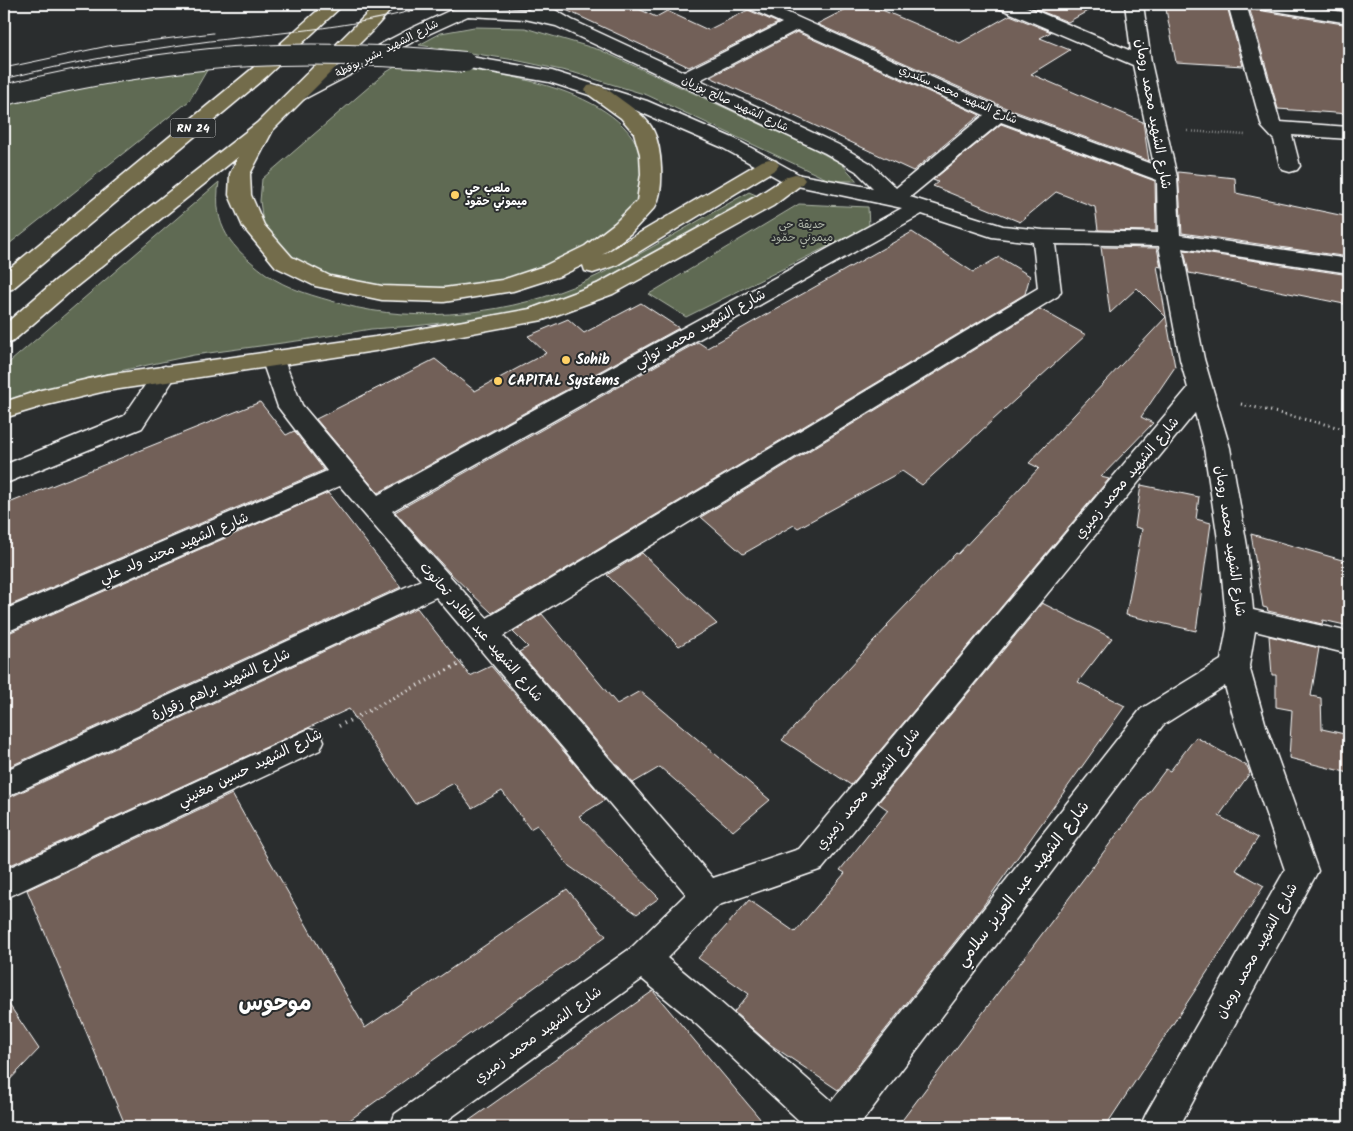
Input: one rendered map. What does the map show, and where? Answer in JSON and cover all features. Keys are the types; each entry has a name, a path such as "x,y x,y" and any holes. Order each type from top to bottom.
{"highway":[{"name":"RN 24","path":"4,284 260,72 335,4"},
{"path":"4,337 64,285 264,127 387,4"},
{"path":"505,286 552,271 593,252 623,228 647,202 651,174 650,154 644,131 628,114 595,90"},
{"path":"264,127 240,174 240,195 254,227 284,262 323,281 382,292 444,295 569,276 609,260 770,165"},
{"path":"4,410 40,398 106,383 375,344 535,315 605,289 750,210 795,180"},
{"path":"4,272 48,248"}],"street":[{"name":"شارع الشهيد صالح بوزيان","path":"533,4 566,24 832,149 863,167 895,199"},
{"name":"شارع الشهيد محمد سكندري","path":"754,4 998,114 1167,177"},
{"path":"1005,4 1142,62"},
{"name":"شارع الشهيد محمد رومان","path":"1134,4 1142,62 1167,177 1169,240 1192,359 1217,448 1233,546 1242,628 1234,666 1251,726 1302,872 1165,1125"},
{"path":"1237,4 1290,166"},
{"path":"1263,4 1349,18"},
{"name":"شارع الشهيد بشير بوقطة","path":"297,95 418,32 472,7"},
{"name":"شارع الشهيد صالح بوزيان","path":"472,7 525,14 566,24"},
{"path":"684,80 797,23"},
{"path":"4,95 117,71 177,61 232,56 345,53 410,56 465,62 552,77 595,90 685,123 770,165 795,180 895,199 1000,232 1043,236 1169,240 1349,266"},
{"path":"895,199 998,114"},
{"path":"1278,133 1349,133"},
{"name":"شارع الشهيد محمد تواتي","path":"374,509 920,207"},
{"path":"489,640 1050,291 1043,236"},
{"name":"شارع الشهيد عبد القادر تحانوت","path":"273,358 290,407 344,474 707,895"},
{"path":"4,475 133,422 165,374"},
{"name":"شارع الشهيد محمد زميري","path":"408,1127 643,960 707,895 810,859 1200,390"},
{"name":"شارع الشهيد محند ولد علي","path":"4,622 344,474"},
{"name":"شارع الشهيد براهم زقوارة","path":"4,785 439,584"},
{"path":"1240,617 1349,643"},
{"name":"شارع الشهيد عبد العزيز سلامي","path":"834,1127 1152,717 1234,666"},
{"name":"شارع الشهيد حسين مغنيني","path":"4,885 310,741"},
{"path":"643,960 707,1012 834,1127"}],"path":[{"path":"1156,128 1278,133"},
{"path":"1241,404 1349,430"},
{"name":"شارع الشهيد حسين مغنيني","path":"310,741 489,640"}],"green space":[{"path":"474,27 525,28 600,50 814,149 842,164 857,181 831,181 647,95 575,73 515,60 419,45 441,33"},
{"path":"210,65 189,101 4,248 4,104 28,96"},
{"path":"398,65 459,69 495,74 532,82 567,93 598,107 623,126 639,149 643,169 638,205 582,253 507,282 414,292 323,276 298,264 263,223 260,201 262,179 385,73"},
{"path":"219,182 218,212 227,235 242,254 274,279 302,292 342,304 402,314 434,315 466,313 497,308 558,292 586,281 628,260 749,192 756,195 589,287 544,304 500,316 371,329 194,355 92,377 4,403 4,367"},
{"name":"حديقة حي ميموني حمّود","path":"799,204 868,207 869,226 686,317 649,294"}],"building":[{"path":"553,4 628,4 656,17 667,11 708,30 748,10 778,23 689,67"},
{"path":"856,4 868,4 960,43 1010,15 1051,32 1040,38 1070,50 1031,74 1143,122 1149,161 1006,108 817,24"},
{"path":"1100,4 1068,22 1026,5"},
{"path":"1165,4 1227,6 1243,66 1176,62"},
{"path":"1249,7 1254,7 1257,10 1349,25 1349,114 1278,109"},
{"path":"797,32 980,115 913,171 710,77"},
{"path":"1001,124 1155,181 1156,231 1098,230 1095,207 1056,192 1020,222 933,186 938,182 933,180"},
{"path":"1178,172 1235,178 1236,193 1349,217 1349,257 1182,233"},
{"path":"912,232 973,272 999,257 1030,276 1025,294 492,613 449,572 395,512 698,342 707,348"},
{"path":"1101,247 1157,248 1161,267 1157,266 1175,367 1141,417 1153,423 1101,477 1109,479 851,785 782,740 887,625 956,553 958,554 1039,468 1029,463 1166,317 1137,288 1110,313"},
{"path":"1184,250 1349,275 1349,305 1189,273"},
{"path":"641,303 679,328 378,493 316,419 435,359 475,391 546,353 528,336 568,319 584,333"},
{"path":"1040,309 1086,335 922,485 902,471 798,528 794,525 743,554 701,517"},
{"path":"260,402 286,435 294,431 324,470 4,608 4,505"},
{"path":"1141,485 1199,497 1196,519 1211,523 1196,631 1126,615 1142,529 1135,527"},
{"path":"328,493 401,587 4,769 4,635"},
{"path":"1251,534 1349,562 1349,626 1323,620 1322,624 1268,611 1267,608 1263,607"},
{"path":"642,553 717,624 679,646 607,575"},
{"path":"1042,603 1112,638 1078,682 1125,706 983,906 838,1090 771,1045 734,1012 749,994 698,958 749,900 795,932 845,873 840,870 888,810 878,803"},
{"path":"417,608 470,676 491,666 605,800 579,816 659,898 637,914 569,866 537,825 530,829 502,791 472,808 454,783 415,804 349,709 4,868 4,800"},
{"path":"542,614 617,704 640,691 770,800 733,831 660,767 633,783 519,652 528,647 513,632"},
{"path":"1269,636 1319,648 1311,696 1321,698 1322,729 1349,735 1349,773 1289,758 1292,710 1276,707 1276,675 1272,675"},
{"path":"1196,737 1247,766 1250,773 1219,816 1258,838 1236,870 1264,886 1105,1127 897,1127 1166,769 1170,771"},
{"path":"232,794 365,1028 567,889 606,936 340,1127 126,1127 27,890"},
{"path":"653,991 767,1127 460,1127"},
{"path":"4,997 39,1049 4,1086"}],"tram line":[{"path":"4,79 158,48 352,23 407,12 435,4"},
{"path":"4,68 108,46 213,33"}],"place":[{"name":"ملعب حي ميموني حمّود","path":"455,195"},
{"name":"Sohib","path":"566,360"},
{"name":"CAPITAL Systems","path":"498,381"}],"district":[{"name":"موحوس","path":"275,1004"}]}
